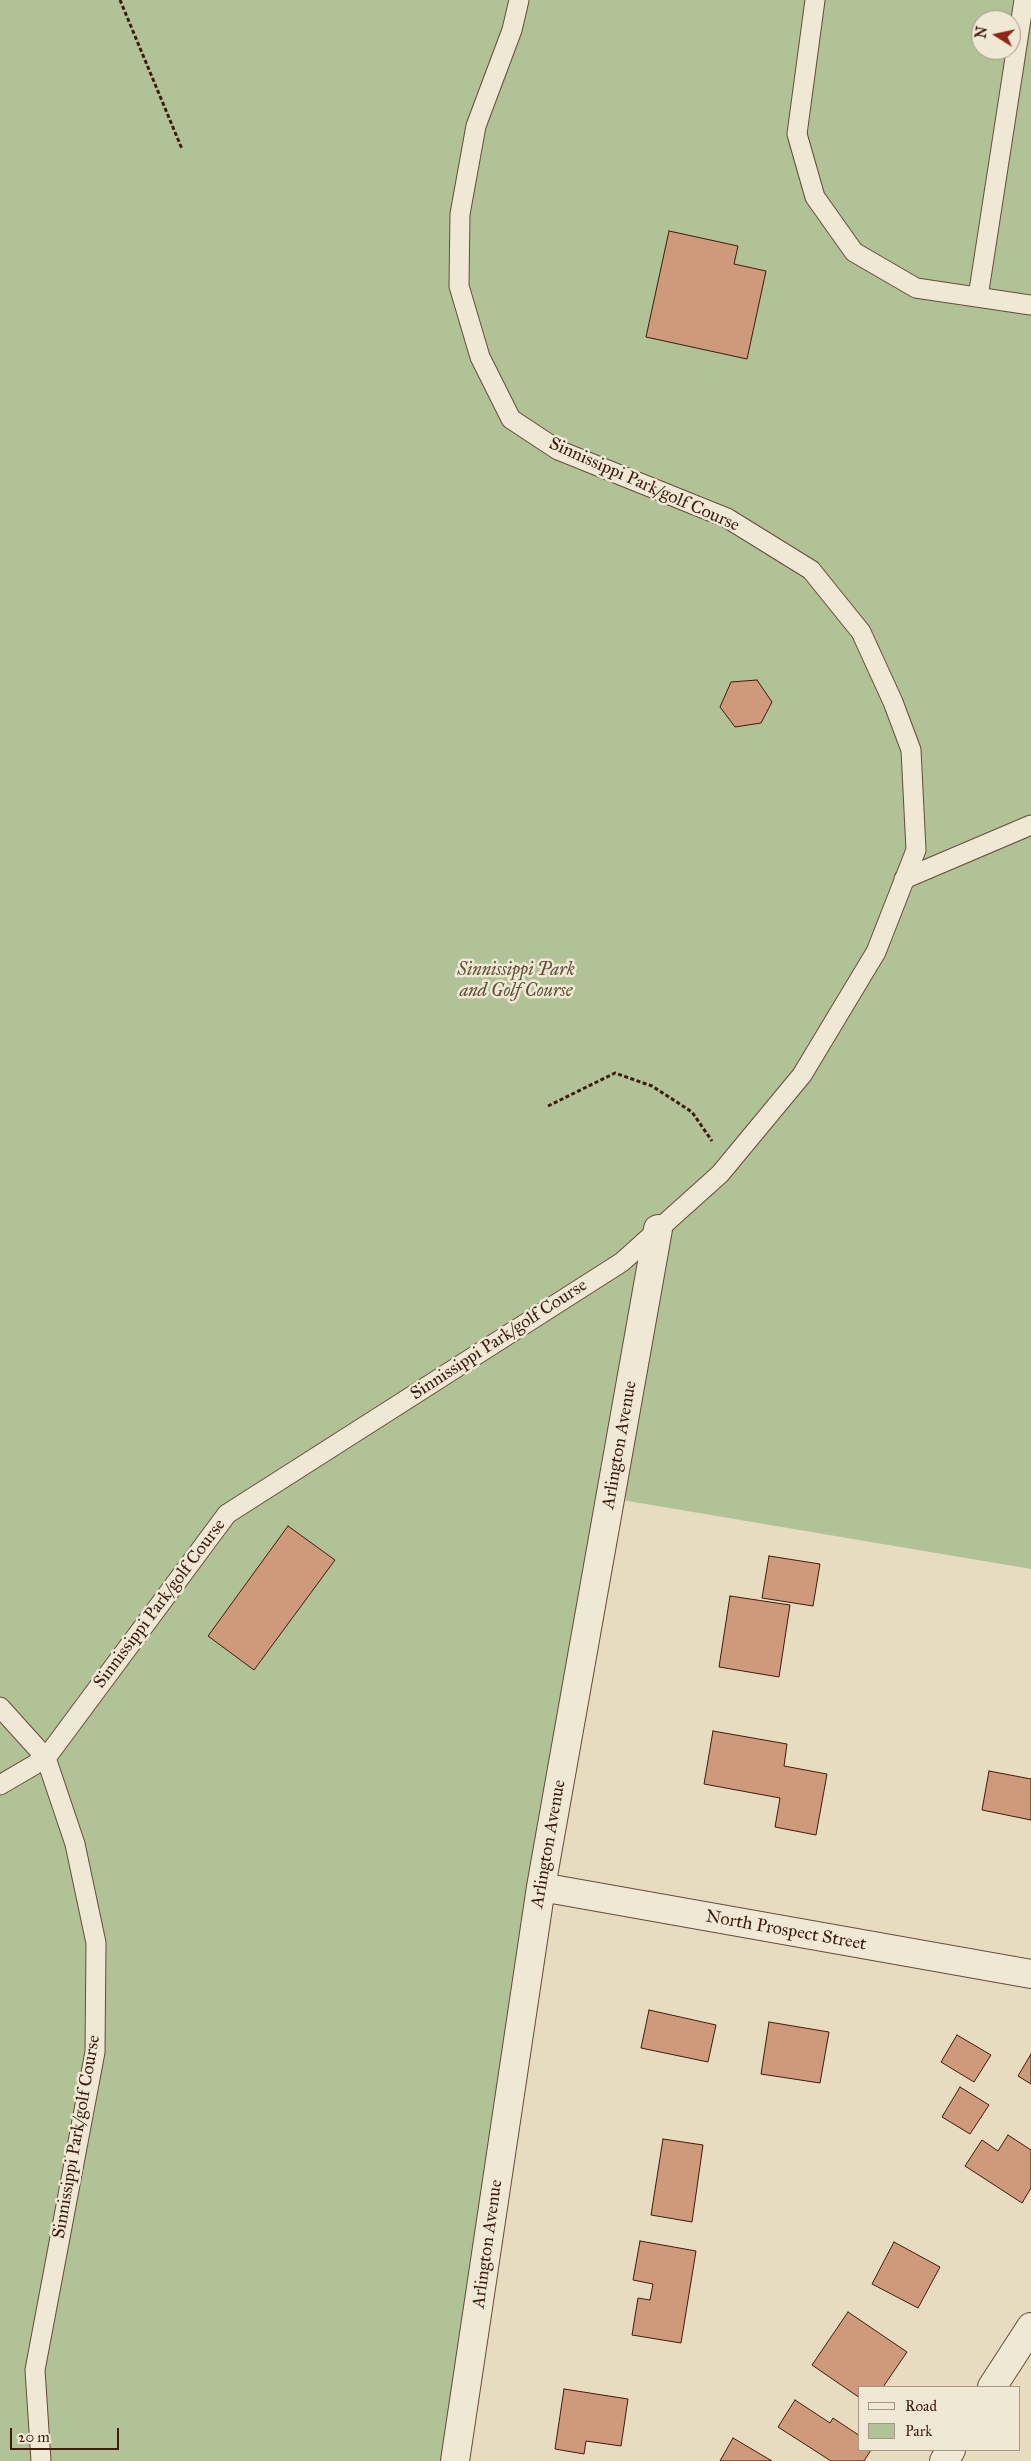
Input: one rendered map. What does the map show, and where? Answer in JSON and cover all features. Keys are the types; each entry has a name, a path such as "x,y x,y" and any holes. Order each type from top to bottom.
{"street":[{"name":"Arlington Avenue","path":"455,2461 541,1887 658,1229"},
{"name":"North Prospect Street","path":"541,1887 1031,1974"},
{"path":"993,2386 1031,2327"}],"lane":[{"name":"Sinnissippi Park/golf Course","path":"46,1758 227,1514 622,1262 728,1165 802,1075 876,952 916,850 911,750 893,702 861,632 811,570 727,518 558,450 511,419 480,357 459,286 460,214 476,126 512,30 519,0"},
{"path":"815,0 797,134 815,197 854,252 916,288 1031,305"},
{"path":"978,297 1024,0"},
{"path":"904,879 1031,825"},
{"name":"Sinnissippi Park/golf Course","path":"0,1707 46,1758 75,1844 96,1943 95,2052 35,2370 41,2461"},
{"path":"0,1785 46,1758"}],"path":[{"path":"120,0 182,149"},
{"path":"548,1106 615,1073 652,1086 692,1112 728,1165"}],"green space":[{"name":"Sinnissippi Park and Golf Course","path":"0,0 1031,0 1031,1569 610,1498 455,2461 0,2461"}],"building":[{"path":"669,231 738,246 734,264 766,271 747,359 646,337"},
{"path":"757,680 772,702 761,723 735,727 720,707 731,682"},
{"path":"288,1526 335,1560 254,1670 208,1636"},
{"path":"769,1556 820,1564 813,1606 762,1598"},
{"path":"730,1596 790,1605 779,1677 719,1667"},
{"path":"713,1731 787,1744 784,1766 827,1774 816,1835 775,1827 780,1798 704,1784"},
{"path":"989,1771 1031,1779 1031,1820 982,1810"},
{"path":"649,2010 716,2025 708,2062 641,2048"},
{"path":"769,2022 829,2032 820,2083 761,2074"},
{"path":"957,2035 991,2055 974,2082 941,2062"},
{"path":"1031,2054 1031,2084 1018,2076"},
{"path":"960,2087 989,2105 970,2134 942,2117"},
{"path":"1008,2135 1031,2150 1031,2188 1022,2203 965,2166 982,2140 998,2151"},
{"path":"663,2139 703,2145 692,2222 651,2215"},
{"path":"640,2241 696,2251 681,2343 632,2335 638,2298 650,2300 653,2284 633,2280"},
{"path":"894,2242 940,2267 918,2308 872,2284"},
{"path":"848,2312 907,2352 884,2386 858,2386 858,2397 812,2365"},
{"path":"564,2389 628,2399 621,2446 586,2441 584,2454 555,2449"},
{"path":"795,2400 830,2423 833,2418 858,2435 858,2451 870,2451 864,2461 831,2461 778,2427"},
{"path":"733,2438 772,2461 720,2461"}]}
